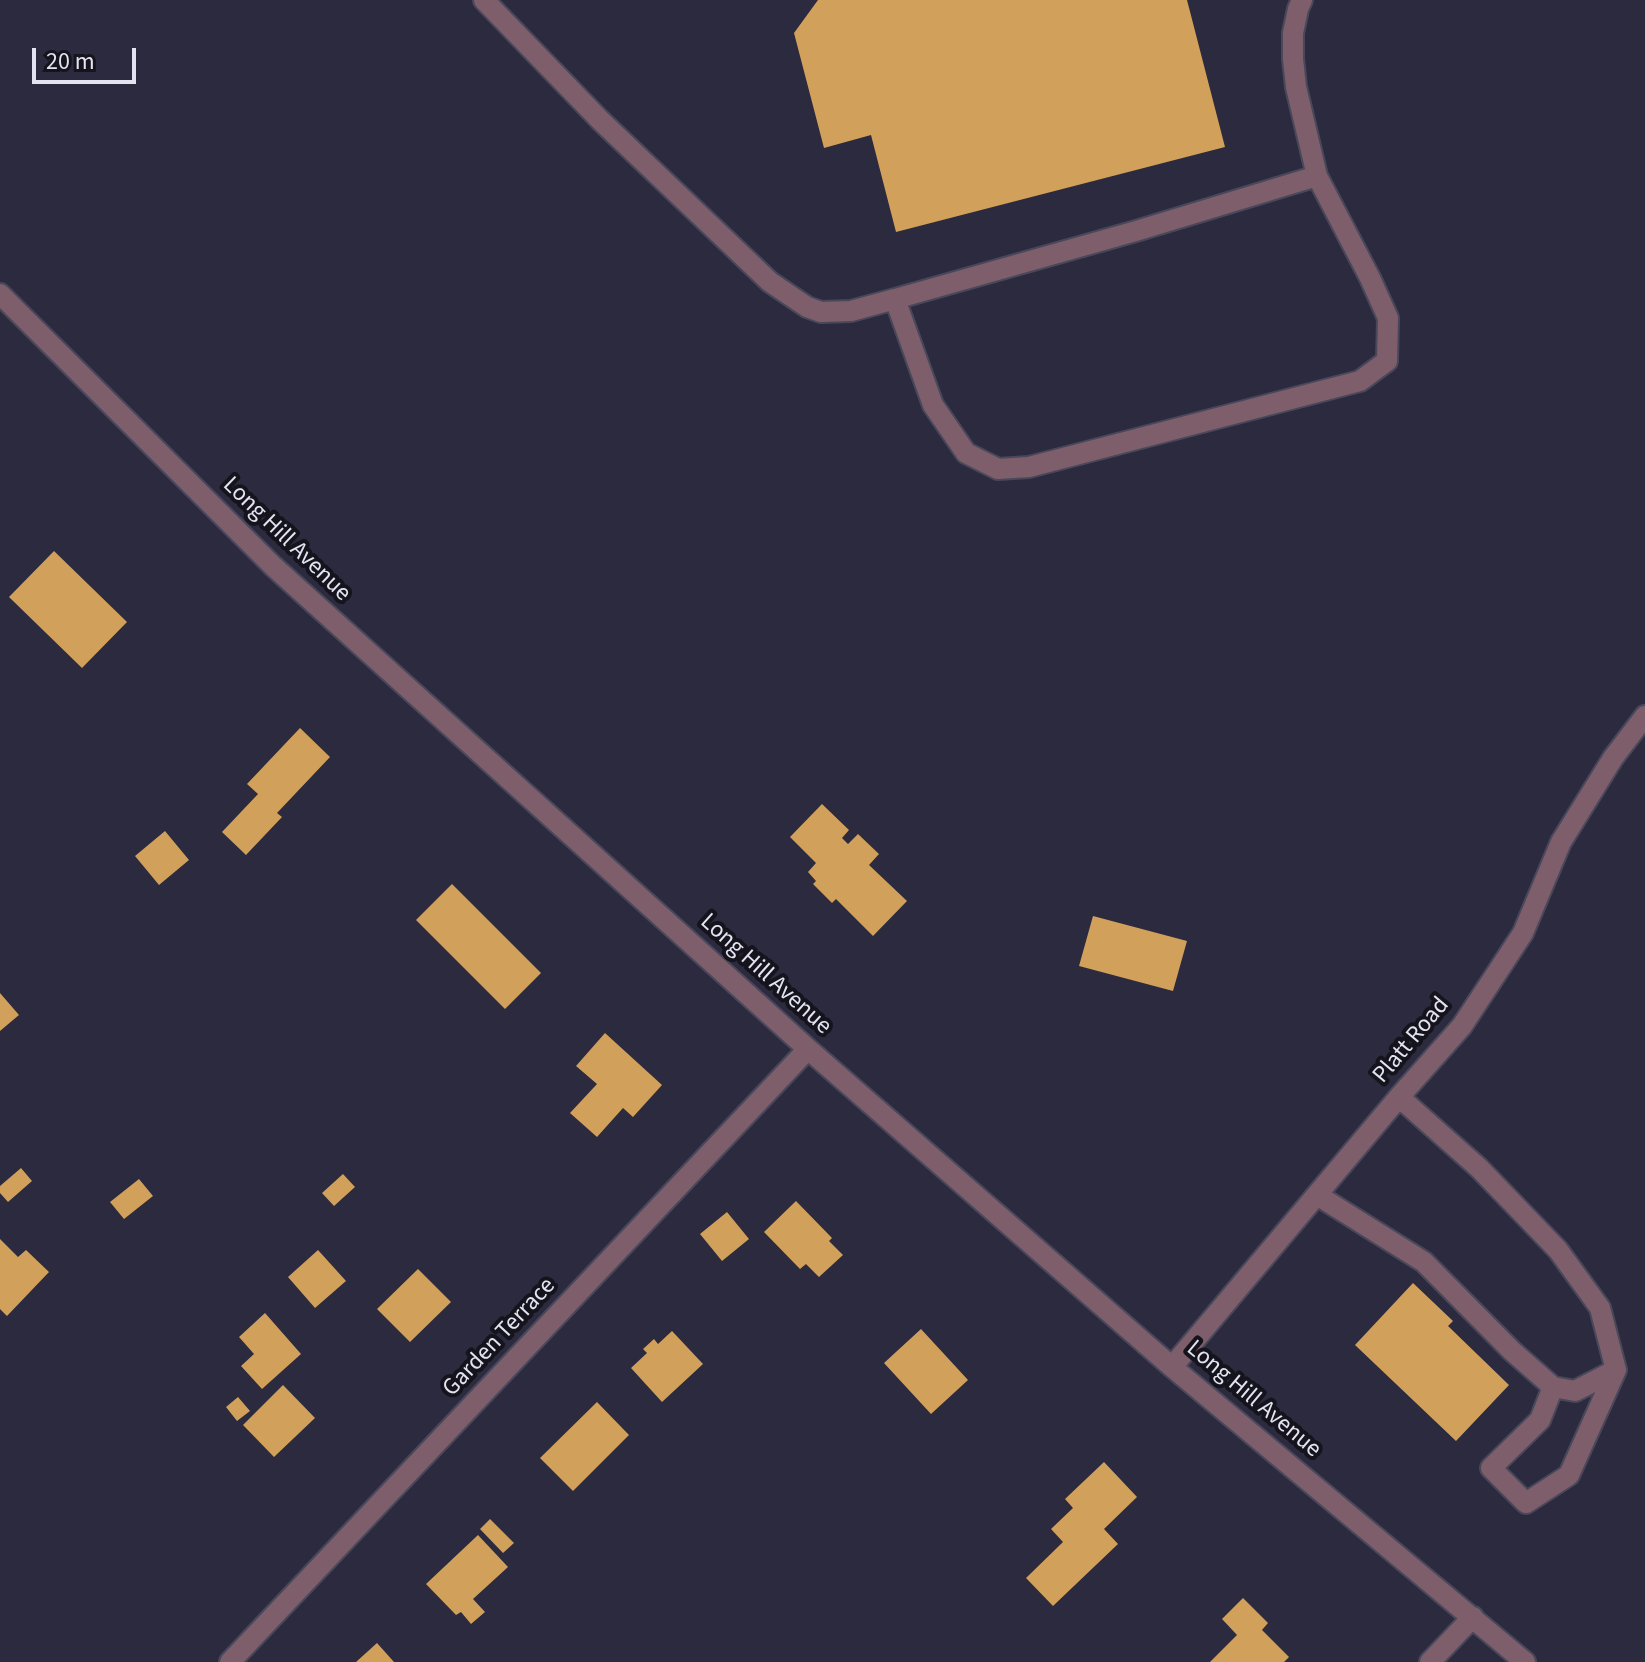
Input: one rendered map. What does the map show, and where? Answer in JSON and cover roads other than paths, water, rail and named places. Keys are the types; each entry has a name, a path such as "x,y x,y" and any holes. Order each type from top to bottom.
{"street":[{"path":"484,0 600,120 770,282 807,307 821,312 851,311 895,299 1317,176"},
{"path":"895,299 933,405 966,453 998,469 1029,467 1360,381 1387,361 1388,318 1317,176 1296,87 1293,59 1293,33 1302,0"},
{"name":"Long Hill Avenue","path":"0,294 273,566 808,1049 1172,1367 1525,1662"},
{"name":"Platt Road","path":"1172,1367 1462,1026 1523,933 1561,842 1613,758 1645,716"},
{"name":"Garden Terrace","path":"230,1662 808,1049"},
{"path":"1399,1097 1479,1168 1558,1250 1600,1308 1616,1370 1569,1475 1526,1503 1491,1468 1540,1420 1553,1387"},
{"path":"1317,1195 1424,1262 1512,1351 1553,1387 1575,1391 1616,1370"},
{"path":"1430,1662 1473,1617"}]}
